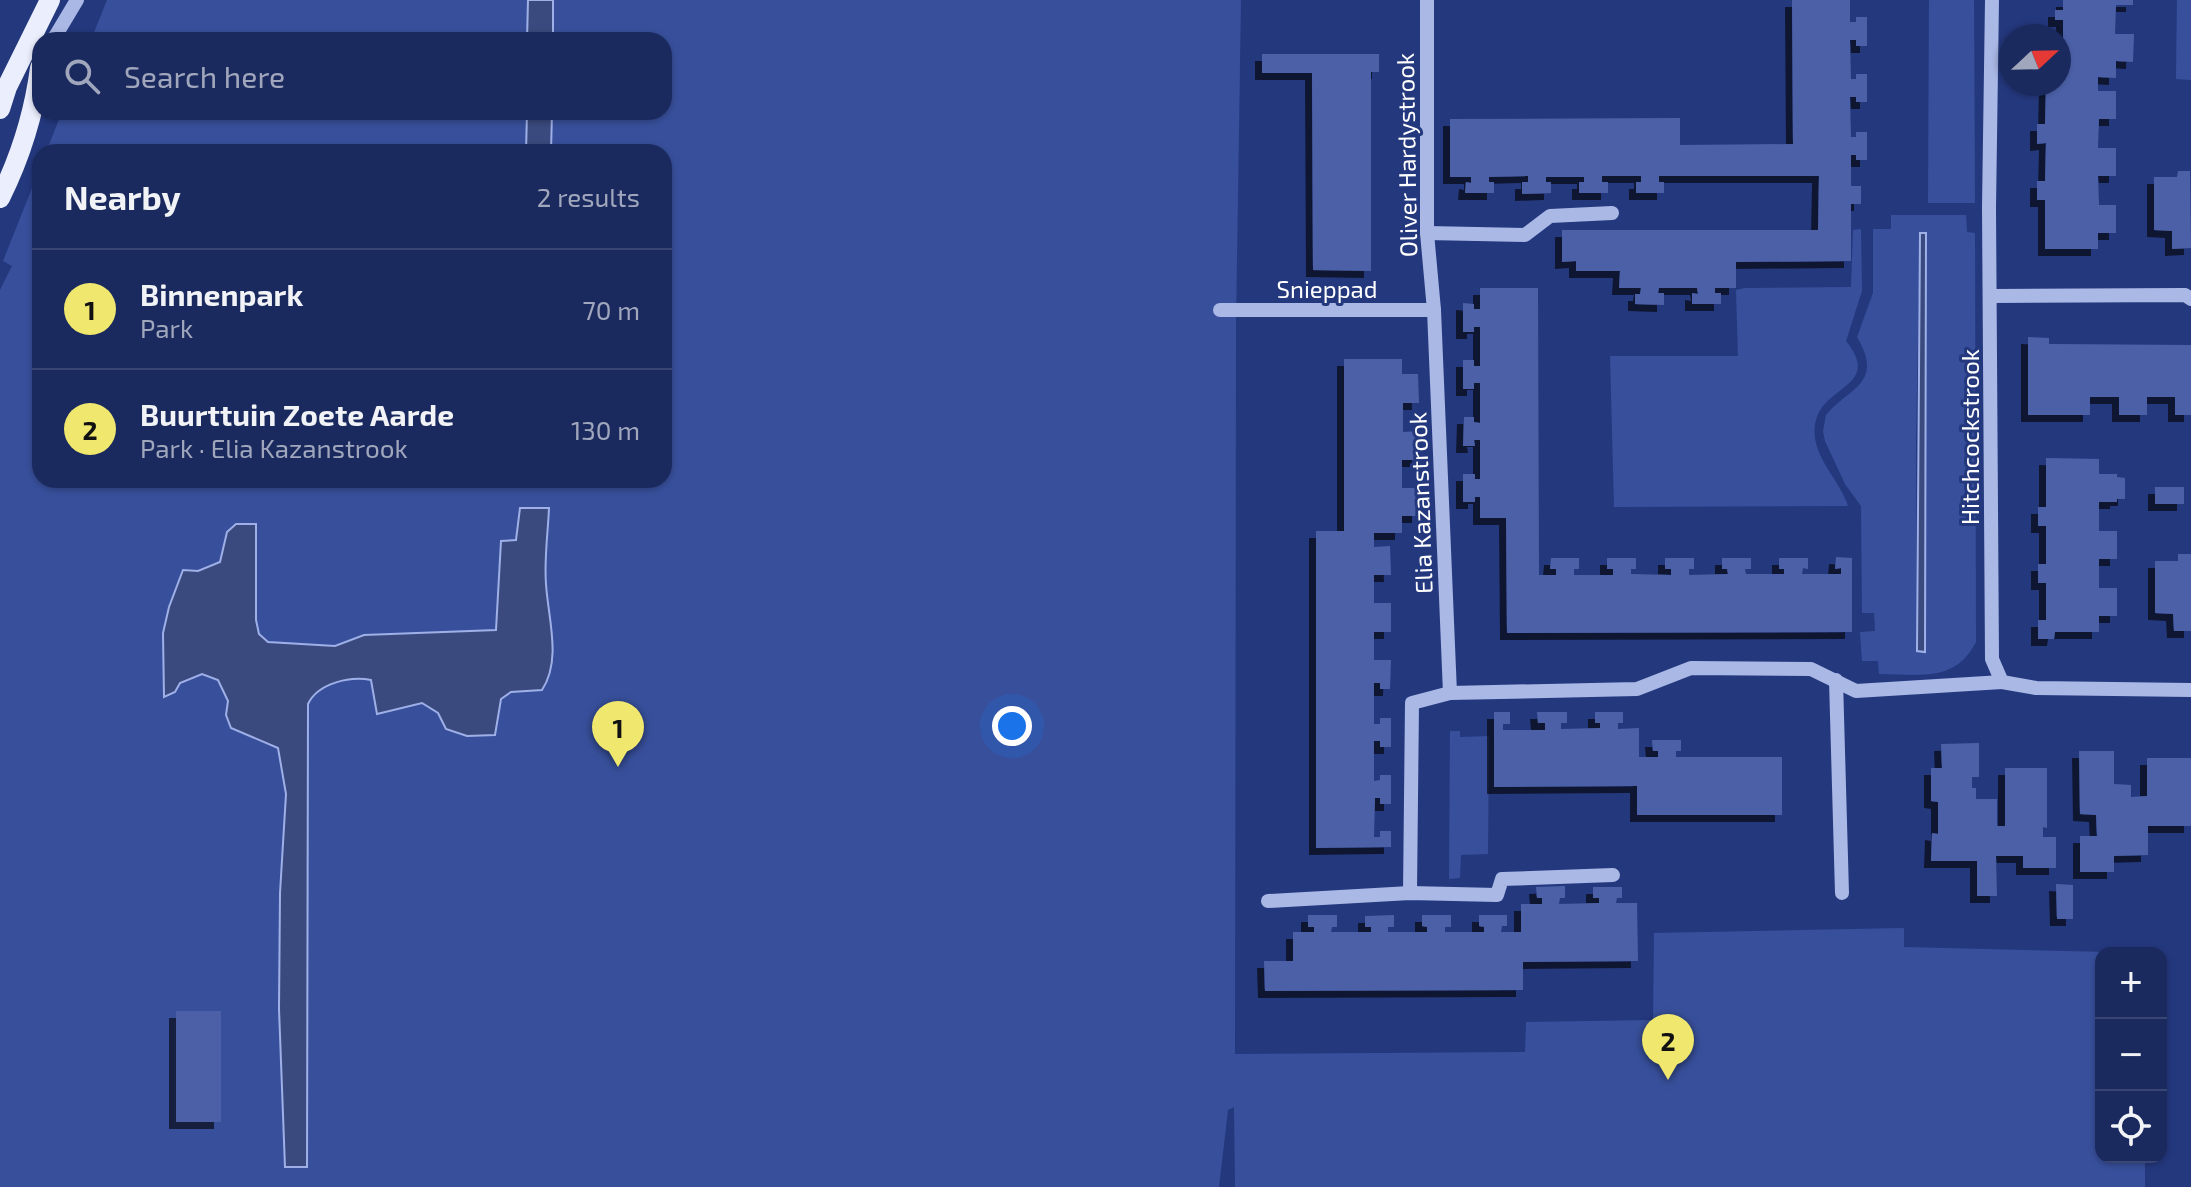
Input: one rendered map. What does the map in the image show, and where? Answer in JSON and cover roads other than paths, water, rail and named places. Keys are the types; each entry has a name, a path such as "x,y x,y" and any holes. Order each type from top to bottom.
{"main road":[{"path":"45,32 50,0"},
{"path":"34,32 50,0"},
{"path":"0,109 7,87 32,36"},
{"path":"0,198 11,176 32,111"}],"street":[{"path":"58,32 77,0"},
{"name":"Oliver Hardystrook","path":"1427,0 1427,233 1434,310"},
{"name":"Hitchcockstrook","path":"1992,0 1989,208 1992,659 2002,682"},
{"path":"1427,233 1525,235 1550,216 1612,213"},
{"path":"1991,296 2185,295 2191,299"},
{"name":"Snieppad","path":"1220,310 1434,310"},
{"name":"Elia Kazanstrook","path":"1434,310 1450,693"},
{"path":"1410,893 1412,703 1450,693 1637,689 1691,668 1811,669 1856,691 2002,682 2036,688 2191,690"},
{"path":"1836,680 1842,893"},
{"path":"1268,901 1410,893 1497,895 1502,879 1613,875"}],"place":[{"name":"Binnenpark","path":"618,767"},
{"name":"Buurttuin Zoete Aarde","path":"1668,1080"}]}
